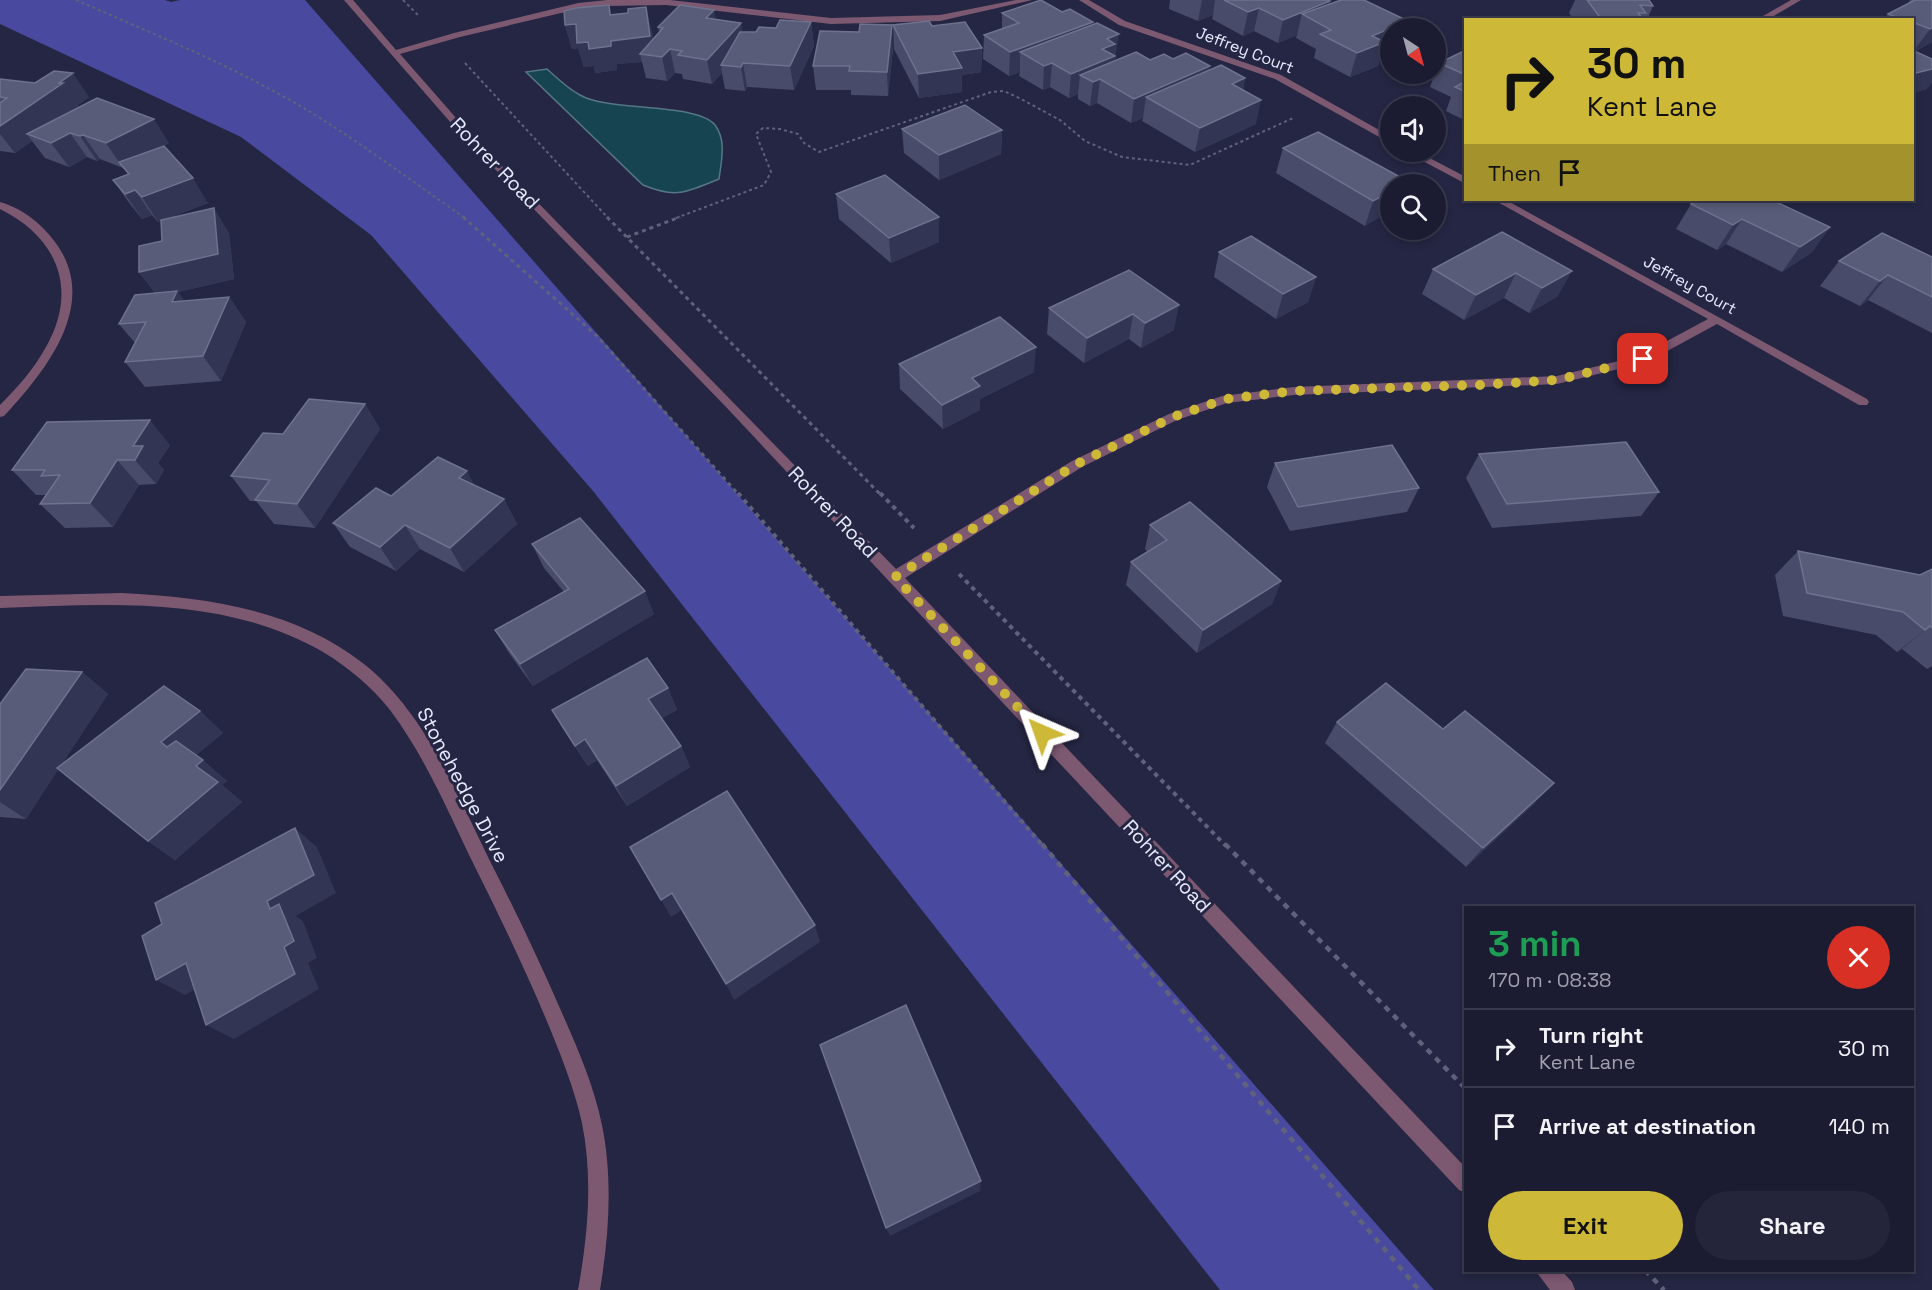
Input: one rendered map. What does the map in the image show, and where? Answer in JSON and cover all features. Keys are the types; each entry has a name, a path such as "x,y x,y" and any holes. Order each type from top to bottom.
{"street":[{"name":"Rohrer Road","path":"348,0 461,129 731,405 1464,1181"},
{"path":"394,53 578,6 607,3 666,2 831,21 940,18 1028,0"},
{"name":"Jeffrey Court","path":"1083,0 1122,23 1278,77 1380,135"},
{"path":"1764,18 1797,0"},
{"path":"1429,162 1464,181"},
{"name":"Jeffrey Court","path":"1500,201 1717,319 1863,402"},
{"path":"0,205 29,220 53,245 62,261 68,294 59,333 53,347 29,380 0,413"},
{"path":"895,577 1077,464 1173,417 1226,399 1294,391 1557,380 1643,359 1717,319"},
{"name":"Stonehedge Drive","path":"0,602 169,601 207,604 243,612 294,630 340,655 372,680 395,704 438,776 525,949 579,1074 596,1144 598,1226 589,1290"},
{"path":"1548,1272 1564,1290"}],"path":[{"path":"76,0 206,57 278,93 328,122 470,222 597,336 697,446 988,780 1419,1290"},
{"path":"403,0 627,237 1464,1087"},
{"path":"627,237 764,185 771,172 756,134 763,128 780,129 798,134 804,143 819,152 991,92 1004,91 1060,120 1085,141 1122,157 1190,165 1293,118"},
{"path":"1647,1272 1664,1290"}],"shaded area":[{"path":"0,0 165,0 171,2 180,0 305,0 1434,1290 1220,1290 593,491 371,235 241,137 0,24"}],"water":[{"path":"547,69 571,90 593,100 610,104 671,110 705,118 715,125 721,138 719,179 673,193 643,185 526,72"}],"building":[{"path":"1041,0 1062,12 1070,9 1093,22 1010,52 984,35 1019,23 1002,13"},
{"path":"1224,0 1330,1 1283,20 1259,8 1248,12"},
{"path":"1341,0 1364,0 1402,18 1380,18 1380,33 1372,36 1380,40 1380,44 1357,53 1320,34 1331,30 1302,14"},
{"path":"1587,0 1649,0 1653,6 1640,5 1646,13 1638,13 1642,18 1600,18"},
{"path":"1915,0 1932,0 1932,28 1914,23 1914,18 1899,18 1888,14"},
{"path":"609,5 610,15 628,13 628,9 646,7 650,36 611,41 611,46 589,49 588,42 577,43 576,24 565,25 564,11"},
{"path":"680,5 714,10 706,18 741,23 707,60 678,55 682,51 670,49 662,57 640,54 663,28 658,27"},
{"path":"780,20 811,22 790,66 743,63 741,67 721,65 740,32 756,32 759,27 776,28"},
{"path":"929,21 932,26 965,22 982,48 953,52 962,68 918,74 893,25"},
{"path":"1097,23 1119,34 1107,39 1115,44 1102,49 1115,56 1071,74 1052,63 1044,66 1020,52"},
{"path":"860,24 892,25 887,72 849,71 850,66 813,66 820,31 859,32"},
{"path":"1464,51 1464,74 1446,66 1446,60"},
{"path":"1914,51 1932,59 1932,69 1914,74"},
{"path":"1136,52 1150,60 1164,54 1173,59 1186,53 1210,66 1134,99 1100,79 1093,82 1080,75"},
{"path":"1221,65 1245,78 1232,84 1261,100 1200,128 1146,97"},
{"path":"54,71 73,73 59,83 63,83 0,126 0,103 7,98 0,97 0,79 35,83"},
{"path":"1464,82 1464,91 1455,87"},
{"path":"97,98 154,119 106,143 70,133 51,143 27,134"},
{"path":"965,105 1002,130 939,155 902,129"},
{"path":"1318,132 1394,174 1380,174 1380,197 1373,201 1283,148"},
{"path":"164,146 193,178 142,197 135,190 125,194 113,180 129,174 119,162"},
{"path":"885,175 939,217 889,238 836,194"},
{"path":"1697,201 1774,201 1830,227 1800,247 1742,219 1733,225 1691,204"},
{"path":"214,208 218,254 139,272 139,246 162,241 161,220"},
{"path":"1502,232 1572,271 1542,288 1516,273 1476,295 1433,269"},
{"path":"1882,233 1932,257 1932,297 1888,275 1880,281 1839,261"},
{"path":"1251,236 1316,277 1283,294 1219,252"},
{"path":"1129,270 1179,305 1145,323 1133,314 1087,338 1049,308"},
{"path":"177,291 172,302 229,297 203,356 125,362 146,322 119,324 135,295"},
{"path":"1000,317 1036,347 972,378 980,386 942,405 899,364"},
{"path":"309,399 365,404 297,504 255,500 270,480 231,476 263,433 283,434"},
{"path":"150,420 133,446 143,446 135,460 117,460 90,503 40,504 60,475 41,476 45,470 12,470 47,422"},
{"path":"1626,442 1659,492 1507,504 1479,454"},
{"path":"1392,445 1419,488 1298,507 1275,463"},
{"path":"438,457 467,471 459,478 504,499 450,548 405,525 380,547 333,523 376,488 391,496"},
{"path":"1190,502 1281,581 1203,630 1131,562 1167,540 1150,525"},
{"path":"580,518 645,591 520,664 495,630 569,589 532,544"},
{"path":"1798,551 1920,575 1932,569 1932,628 1930,626 1925,630 1903,612 1807,593"},
{"path":"647,658 668,688 648,699 681,746 616,786 585,739 575,746 552,710"},
{"path":"26,669 82,672 0,790 0,704"},
{"path":"1386,683 1443,729 1465,711 1554,783 1483,848 1337,722"},
{"path":"164,686 200,711 161,742 167,747 176,741 203,760 196,766 218,782 148,841 57,768"},
{"path":"727,791 815,925 726,984 672,893 661,900 630,847"},
{"path":"295,828 314,875 267,901 270,909 279,904 294,941 284,947 295,974 206,1025 186,963 156,980 142,936 162,924 155,903"},
{"path":"906,1005 981,1181 886,1228 820,1045"}],"route":[{"path":"1042,733 895,577 1077,464 1173,417 1226,399 1294,391 1557,380 1643,359"}]}
